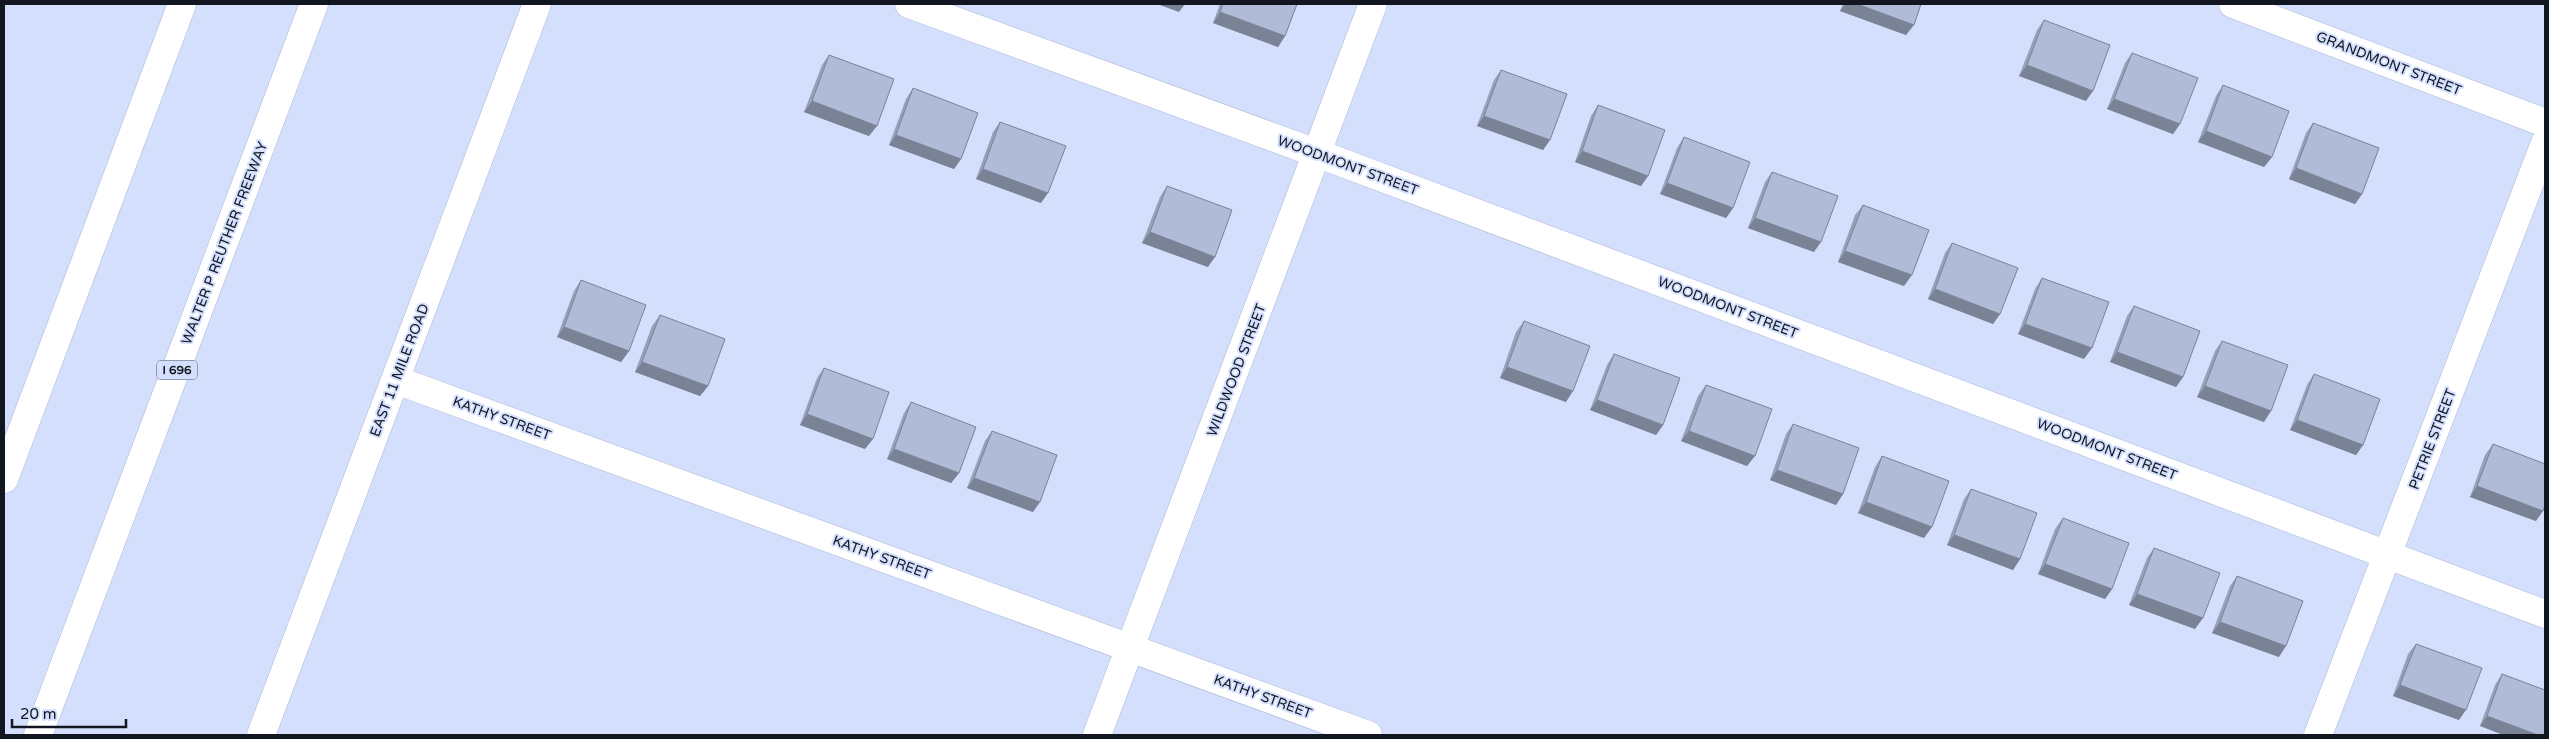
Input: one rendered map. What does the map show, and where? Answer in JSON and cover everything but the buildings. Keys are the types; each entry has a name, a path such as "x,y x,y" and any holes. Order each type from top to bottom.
{"main road":[{"path":"4,479 182,4"},
{"name":"WALTER P REUTHER FREEWAY","path":"38,735 314,4"},
{"name":"EAST 11 MILE ROAD","path":"261,735 537,4"},
{"name":"WOODMONT STREET","path":"909,4 1319,154 2545,614"},
{"name":"WILDWOOD STREET","path":"1097,735 1319,154 1373,4"},
{"name":"GRANDMONT STREET","path":"2233,4 2545,123"},
{"name":"PETRIE STREET","path":"2318,735 2545,143"},
{"name":"KATHY STREET","path":"396,380 1368,735"}]}
